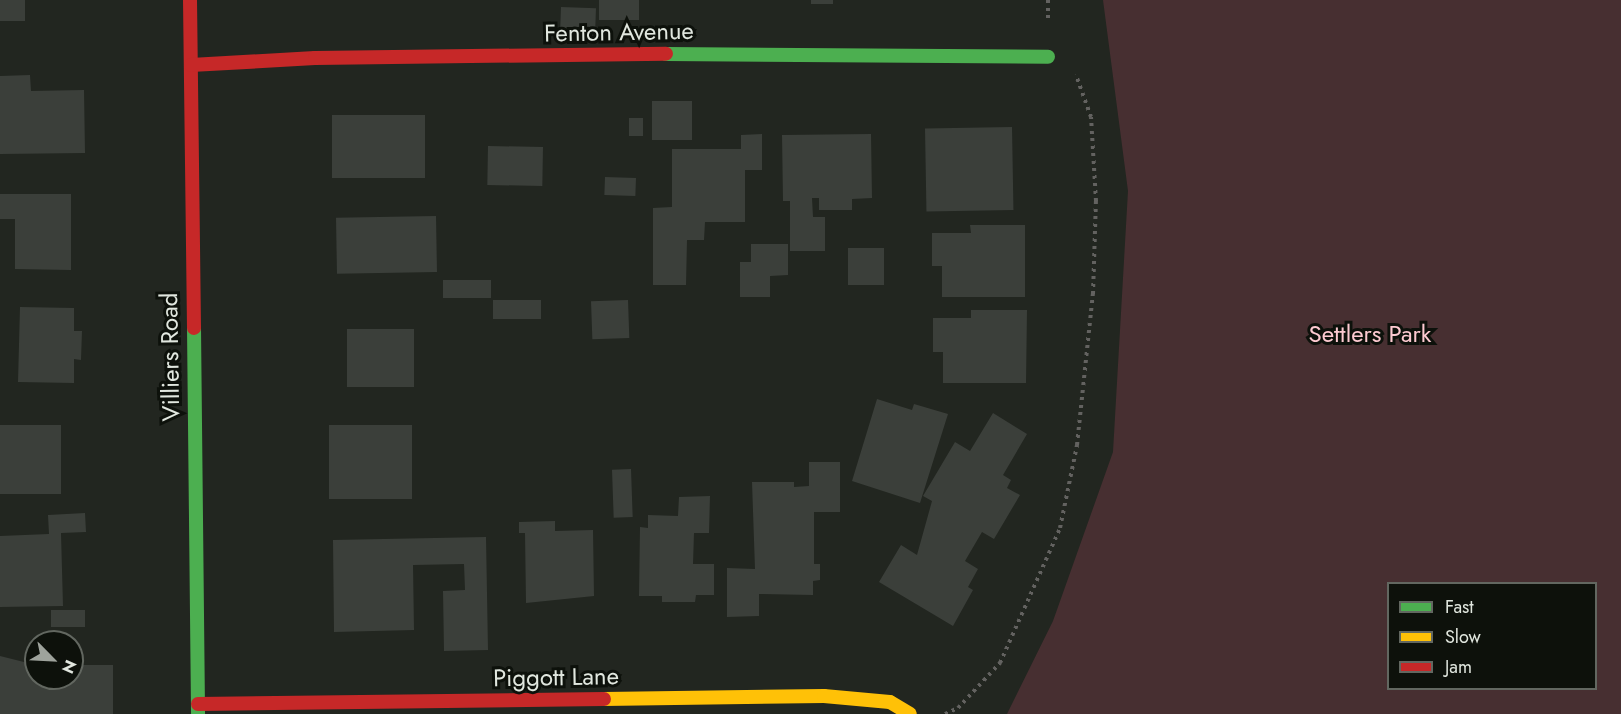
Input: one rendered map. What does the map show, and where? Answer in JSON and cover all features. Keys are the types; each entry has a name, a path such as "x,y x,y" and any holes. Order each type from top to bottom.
{"street":[{"name":"Villiers Road","path":"190,0 198,709"},
{"name":"Fenton Avenue","path":"191,65 350,57 785,53 1048,57"},
{"name":"Piggott Lane","path":"198,709 824,696 890,702 910,714"}],"path":[{"path":"945,714 958,708 1000,663 1060,528 1077,445 1093,294 1096,201 1091,117 1074,70 1048,57 1048,0"}],"green space":[{"name":"Settlers Park","path":"1103,0 1621,0 1621,714 1007,714 1053,621 1113,452 1128,191"}],"building":[{"path":"0,0 25,0 25,21 0,21"},
{"path":"599,0 639,0 639,20 599,20"},
{"path":"811,0 833,0 833,4 811,4"},
{"path":"561,7 596,8 595,30 560,29"},
{"path":"30,75 31,91 84,90 85,153 0,154 0,76"},
{"path":"652,101 692,101 692,140 652,140"},
{"path":"332,115 425,115 425,178 332,178"},
{"path":"629,118 643,118 643,136 629,136"},
{"path":"1012,127 1013,210 926,212 925,129"},
{"path":"762,134 762,170 745,170 745,222 705,222 704,240 687,240 686,285 653,285 653,208 672,207 672,149 741,149 741,135"},
{"path":"871,134 872,198 852,199 852,210 819,210 819,198 812,198 813,217 825,217 825,251 790,251 790,201 783,201 782,135"},
{"path":"488,146 543,147 542,186 487,185"},
{"path":"605,177 636,178 635,196 604,195"},
{"path":"0,194 71,194 71,270 15,269 15,219 0,219"},
{"path":"436,216 437,272 337,274 336,218"},
{"path":"970,225 1025,225 1025,297 942,297 942,266 932,266 932,233 971,233"},
{"path":"751,244 788,244 788,275 770,276 770,297 740,297 740,262 751,262"},
{"path":"848,248 884,248 884,285 848,285"},
{"path":"443,280 491,280 491,298 443,298"},
{"path":"493,300 541,300 541,319 493,319"},
{"path":"628,300 629,338 592,339 591,301"},
{"path":"20,307 74,308 74,331 82,331 81,360 74,359 74,383 18,382"},
{"path":"971,310 1027,310 1026,383 943,383 943,352 933,352 933,318 971,318"},
{"path":"347,329 414,329 414,387 347,387"},
{"path":"877,399 912,410 914,404 948,414 920,503 852,481"},
{"path":"993,413 1027,434 1003,475 1011,480 1007,488 1020,495 994,539 982,532 965,561 978,569 968,587 973,590 953,626 879,582 901,545 917,555 932,501 923,496 955,442 970,451"},
{"path":"0,425 61,425 61,494 0,494"},
{"path":"329,425 412,425 412,499 329,499"},
{"path":"809,462 840,462 840,512 814,512 814,564 820,564 820,580 813,581 813,595 759,594 759,616 727,617 727,568 755,569 752,482 794,482 794,487 809,486"},
{"path":"631,469 633,517 614,518 612,470"},
{"path":"710,496 709,533 694,533 693,564 714,564 714,595 696,595 695,602 662,602 662,596 639,596 640,527 648,528 648,515 678,516 679,497"},
{"path":"85,513 86,532 61,533 63,606 0,607 0,536 49,534 48,515"},
{"path":"555,521 555,531 593,530 594,596 526,603 525,533 519,533 519,522"},
{"path":"486,537 488,650 444,651 443,591 465,590 464,564 413,565 414,630 334,632 333,540"},
{"path":"51,610 85,610 85,627 51,627"},
{"path":"0,656 24,662 24,690 84,690 84,665 113,665 113,714 0,714"}],"traffic: fast":[{"path":"666,54 1048,57"},
{"path":"194,328 198,714"}],"traffic: slow":[{"path":"604,699 824,696 890,702 910,714"}],"traffic: jam":[{"path":"190,0 194,328"},
{"path":"191,65 315,58 666,54"},
{"path":"198,704 604,699"}]}
